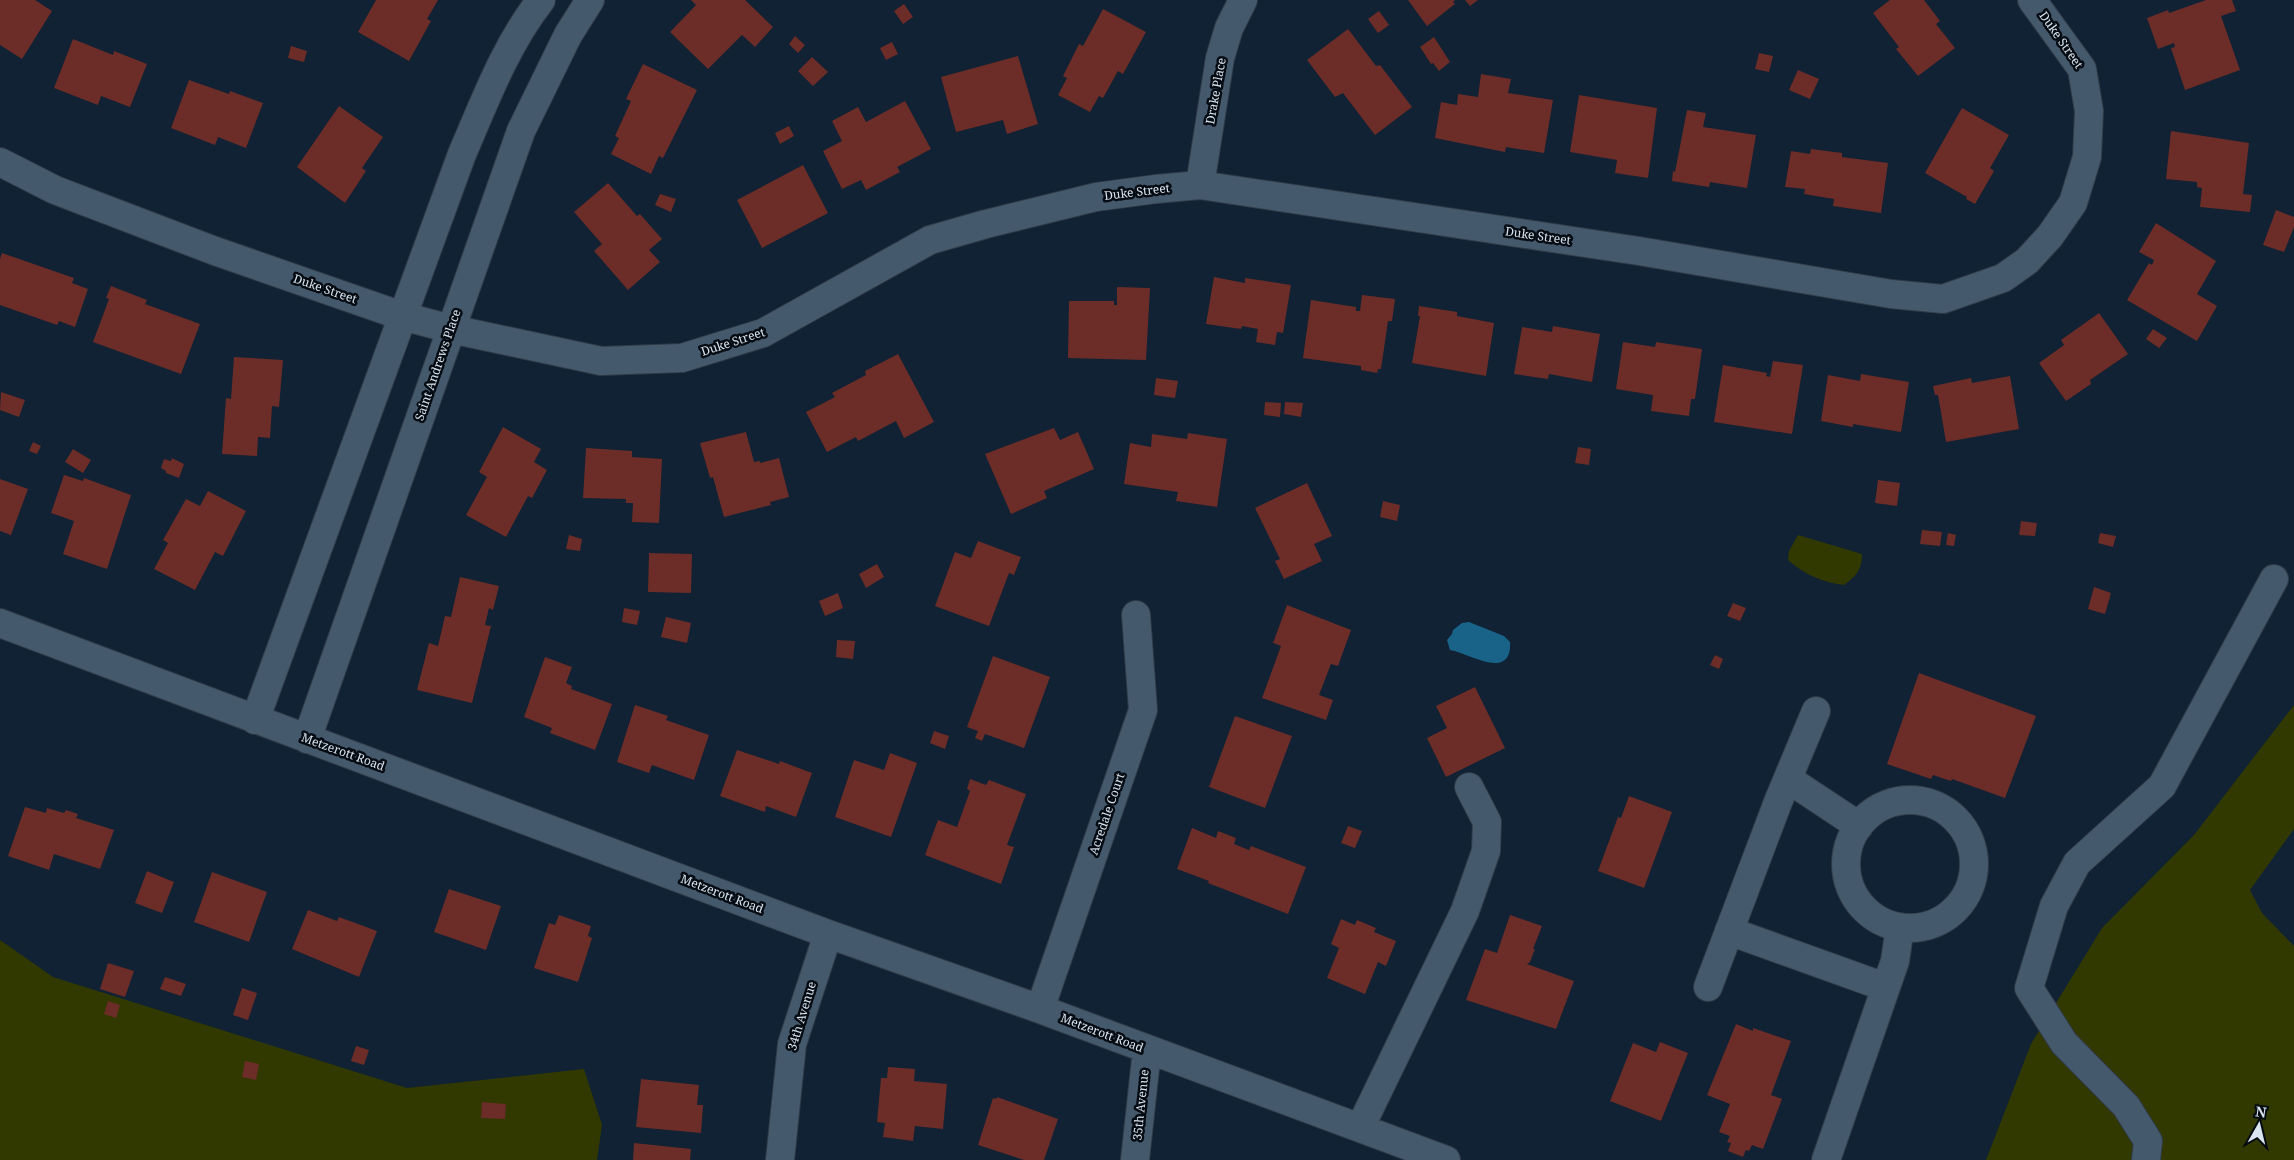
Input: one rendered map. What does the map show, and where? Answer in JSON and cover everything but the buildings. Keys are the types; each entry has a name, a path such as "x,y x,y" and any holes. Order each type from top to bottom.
{"street":[{"path":"255,720 462,154 496,75 529,15 541,0"},
{"name":"Saint Andrews Place","path":"307,739 521,130 568,35 590,0"},
{"name":"Drake Place","path":"1200,185 1220,58 1230,28 1243,0"},
{"name":"Duke Street","path":"0,162 73,197 215,251 402,316 451,329 601,361 682,358 764,334 851,283 930,240 1096,197 1200,185 1639,251 1891,294 1943,299 2004,278 2028,260 2050,236 2073,203 2087,157 2089,111 2082,69 2032,0"},
{"path":"2146,1160 2148,1141 2126,1106 2064,1043 2029,988 2044,904 2077,863 2162,786 2274,579"},
{"name":"Acredale Court","path":"1040,1009 1143,710 1136,615"},
{"name":"Metzerott Road","path":"0,623 828,934 1040,1009 1446,1160"},
{"path":"1708,987 1788,778 1816,711"},
{"path":"1788,778 1859,826"},
{"path":"1360,1128 1465,911 1486,851 1487,822 1469,787"},
{"path":"1900,801 1920,801 1940,807 1956,819 1968,835 1974,854 1974,874 1968,893 1956,910 1940,922 1920,928 1900,927 1881,921 1870,914 1854,894 1848,882 1847,854 1853,835 1859,826 1881,807 1900,801"},
{"path":"1826,1160 1895,961 1900,927"},
{"path":"1729,931 1886,987"},
{"name":"34th Avenue","path":"780,1160 792,1044 828,934"},
{"name":"35th Avenue","path":"1136,1160 1146,1050"}],"green space":[{"path":"1798,535 1862,554 1858,572 1844,585 1821,580 1807,574 1788,560 1789,551"},
{"path":"2294,705 2294,829 2250,890 2262,913 2294,946 2294,1160 1986,1160 2031,1044 2102,928 2194,835"},
{"path":"0,940 53,977 407,1088 584,1069 602,1125 597,1160 0,1160"}],"water":[{"path":"1469,622 1504,636 1510,642 1509,654 1504,661 1497,663 1488,662 1450,650 1447,640 1453,630 1462,623"}]}
